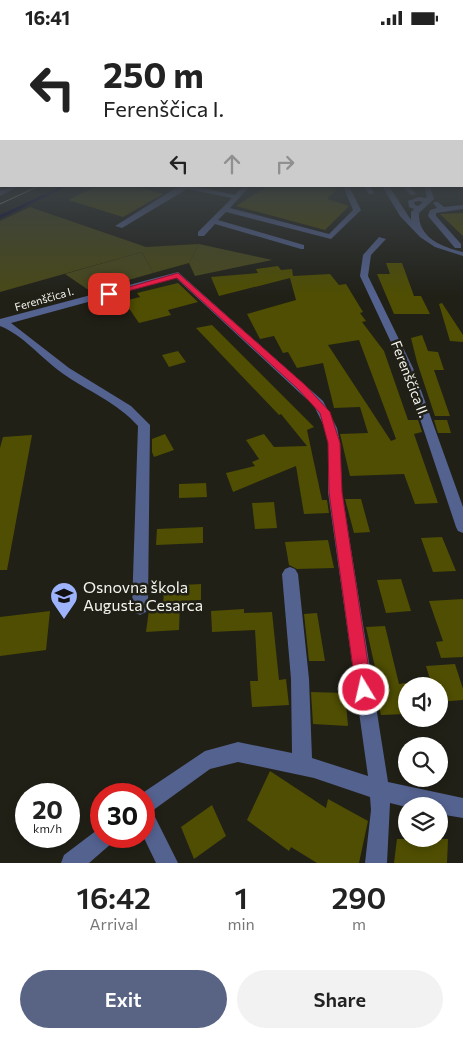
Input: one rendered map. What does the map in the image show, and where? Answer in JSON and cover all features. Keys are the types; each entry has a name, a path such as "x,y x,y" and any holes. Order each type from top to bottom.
{"street":[{"path":"119,226 131,219"},
{"path":"201,234 215,219"},
{"path":"261,219 331,237 349,219"},
{"path":"404,219 406,222 417,227"},
{"path":"414,219 417,227 427,240 439,248 463,254"},
{"path":"434,219 458,246"},
{"path":"213,221 301,247"},
{"name":"Ferenščica II.","path":"382,239 368,253 364,263 364,276 408,368 463,527"},
{"name":"Ferenščica I.","path":"1,322 178,275 301,387 325,412 334,443 336,492 379,790"},
{"path":"1,322 12,327 66,371 133,414 144,425 140,607"},
{"path":"290,575 300,679 302,765"},
{"path":"155,796 192,768 219,756 238,752 302,765 379,790 432,803 463,807"},
{"path":"376,863 381,810 379,790"},
{"path":"155,838 168,863"},
{"path":"72,863 90,848"}],"shaded area":[{"path":"5,219 64,219 146,247 199,244 189,263 153,273 142,252 0,292 0,221"},
{"path":"199,244 272,260 195,276 189,263"},
{"path":"142,252 153,273 90,291 65,274"}],"building":[{"path":"283,219 336,219 325,230"},
{"path":"445,219 463,219 463,236"},
{"path":"386,263 402,263 414,296 421,296 430,314 394,314 377,274 390,274"},
{"path":"278,266 281,270 292,269 293,276 330,274 339,285 346,284 363,312 360,313 366,321 362,322 384,351 408,420 418,420 422,432 414,434 438,503 415,504 404,474 350,476 340,434 368,433 360,407 334,408 323,363 297,368 288,352 283,353 274,336 260,339 247,314 296,300 290,278 219,296 211,277 258,273 256,269","holes":["359,340 396,439 391,441 328,345"]},
{"path":"178,283 198,302 168,310 171,315 139,323 124,301 140,297 137,293"},
{"path":"442,303 463,335 463,342 450,341 439,304"},
{"path":"212,325 314,427 307,430 322,500 327,500 329,513 304,514 296,466 233,492 226,473 255,466 252,462 259,459 246,440 264,434 274,447 307,446 281,414 279,415 196,328"},
{"path":"422,335 428,351 438,352 444,370 434,370 450,416 435,416 411,338"},
{"path":"178,351 186,362 169,367 162,355"},
{"path":"434,420 447,420 451,433 438,433"},
{"path":"165,434 174,450 154,457 152,439"},
{"path":"32,435 7,570 0,570 0,448 3,437"},
{"path":"206,483 207,497 179,498 179,484"},
{"path":"345,499 361,499 370,532 354,533"},
{"path":"274,502 277,528 255,529 252,503"},
{"path":"203,527 203,543 156,545 157,529"},
{"path":"442,537 456,571 433,572 421,538"},
{"path":"328,540 334,568 297,569 289,565 285,542"},
{"path":"401,579 411,611 386,613 377,580"},
{"path":"201,584 201,600 180,601 179,630 146,632 149,610 163,610 164,586"},
{"path":"463,599 463,657 441,658 436,642 443,641 429,601"},
{"path":"244,609 244,613 272,612 279,680 286,679 289,705 252,707 250,681 258,681 255,630 212,632 211,611"},
{"path":"50,611 46,650 0,656 0,617"},
{"path":"317,613 325,661 309,661 304,614"},
{"path":"385,626 398,680 398,714 381,715 374,685 379,685 366,627"},
{"path":"455,664 463,689 463,700 448,701 448,677 429,677 426,666"},
{"path":"311,692 345,693 348,726 313,724"},
{"path":"270,771 326,808 328,799 368,821 359,863 317,863 291,847 289,851 247,820"},
{"path":"212,805 226,836 194,859 181,827"},
{"path":"397,839 398,847 448,847 447,863 394,863"}],"place":[{"name":"Osnovna škola Augusta Cesarca","path":"64,620"}],"route":[{"path":"109,294 178,275 301,387 325,412 334,443 336,492 349,595 364,690"}]}
